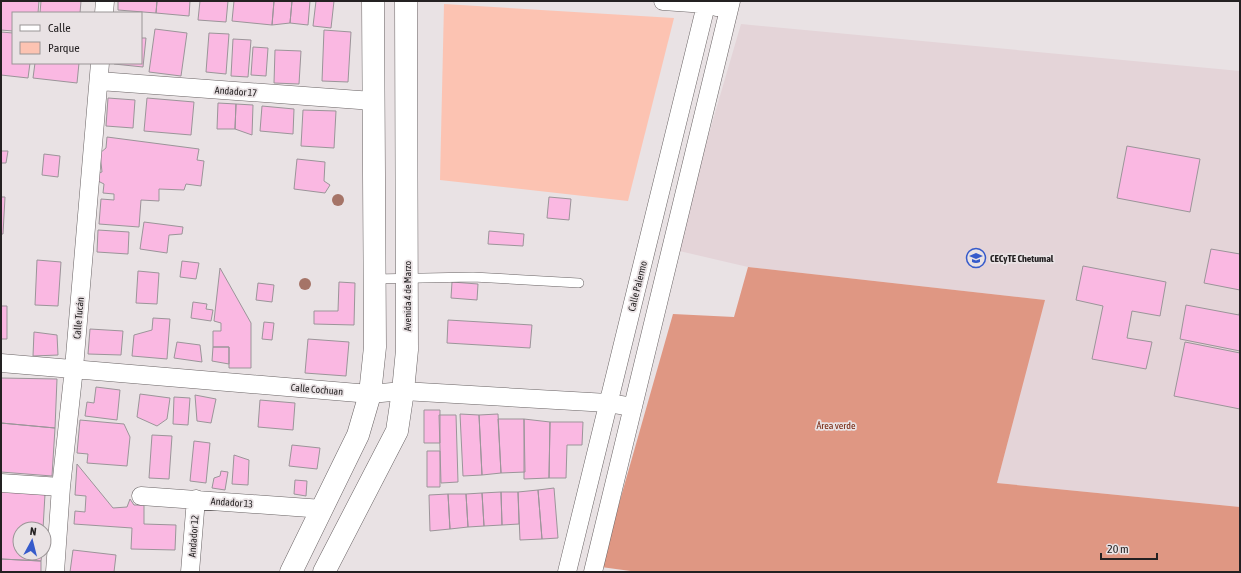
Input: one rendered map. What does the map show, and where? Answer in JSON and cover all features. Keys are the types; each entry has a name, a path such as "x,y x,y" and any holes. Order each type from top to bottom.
{"street":[{"path":"104,1 104,12"},
{"path":"291,572 358,435 370,394 375,347 373,1"},
{"name":"Avenida 4 de Marzo","path":"324,572 397,431 403,391 407,350 406,1"},
{"path":"593,572 730,5 706,2 663,1"},
{"name":"Calle Palermo","path":"567,572 706,2"},
{"name":"Calle Tucán","path":"55,572 61,487 74,368 100,64"},
{"name":"Andador 17","path":"99,81 373,100"},
{"name":"Calle Cochuan","path":"1,363 370,394 403,391 608,403 633,407"},
{"path":"1,483 61,487"},
{"name":"Andador 13","path":"141,496 323,509"},
{"name":"Andador 12","path":"190,572 196,499"}],"lane":[{"path":"374,279 473,277 579,283"}],"shaded area":[{"name":"CECyTE Chetumal","path":"741,24 1240,71 1240,507 997,483 1044,300 748,267 675,250"}],"green space":[{"path":"444,4 674,18 628,201 440,180"},
{"name":"Área verde","path":"748,267 1045,300 997,483 1240,507 1240,572 638,572 601,567 673,314 734,317"}],"building":[{"path":"1,1 39,1 38,12 12,12 12,31 1,30"},
{"path":"41,1 81,1 80,12 40,12"},
{"path":"118,1 157,1 156,13 118,10"},
{"path":"157,1 190,1 189,16 156,13"},
{"path":"200,1 228,1 226,22 198,20"},
{"path":"234,1 274,1 272,25 232,21"},
{"path":"274,1 292,1 290,23 272,25"},
{"path":"292,1 310,1 308,25 290,23"},
{"path":"316,1 334,1 331,28 313,26"},
{"path":"155,29 187,33 181,76 149,72"},
{"path":"324,30 351,32 348,82 322,81"},
{"path":"1,32 12,33 12,64 30,64 28,78 1,75"},
{"path":"209,33 229,34 226,74 206,72"},
{"path":"142,38 146,38 143,67 114,64 142,64"},
{"path":"233,39 251,40 248,77 231,76"},
{"path":"253,47 268,48 266,76 251,75"},
{"path":"275,50 301,51 299,84 274,83"},
{"path":"35,64 79,64 77,83 33,78"},
{"path":"108,98 135,100 133,128 106,126"},
{"path":"147,98 194,102 191,135 144,131"},
{"path":"218,103 236,104 235,129 217,129"},
{"path":"236,104 253,105 252,135 235,129"},
{"path":"262,106 294,109 293,134 260,131"},
{"path":"303,110 336,111 334,148 301,146"},
{"path":"107,137 199,149 197,160 204,161 201,186 186,184 184,190 159,189 159,201 141,200 139,227 99,224 101,199 114,200 114,194 103,193 104,184 98,181 97,173 102,172 100,153 106,148"},
{"path":"1127,146 1200,159 1190,212 1117,198"},
{"path":"1,151 8,151 6,163 1,163"},
{"path":"44,154 60,156 58,177 42,175"},
{"path":"297,159 325,162 324,181 330,185 325,193 294,189"},
{"path":"1,197 5,197 3,234 1,234"},
{"path":"549,197 571,199 569,220 547,218"},
{"path":"144,222 183,227 182,234 169,235 167,253 140,249"},
{"path":"98,230 129,232 128,254 97,252"},
{"path":"489,231 524,234 523,246 488,244"},
{"path":"1211,249 1240,254 1240,290 1204,283"},
{"path":"37,260 61,262 58,306 35,305"},
{"path":"182,261 199,263 196,279 180,277"},
{"path":"1083,266 1166,282 1160,316 1132,311 1127,338 1152,342 1146,369 1092,359 1103,306 1076,300"},
{"path":"220,268 251,323 251,368 229,368 229,347 213,347 213,331 221,331 221,323 214,321"},
{"path":"138,271 159,273 157,304 136,303"},
{"path":"339,282 355,283 354,325 314,324 314,311 338,311"},
{"path":"452,282 478,284 477,300 451,298"},
{"path":"258,283 274,285 272,302 256,300"},
{"path":"193,302 207,304 206,309 213,310 211,321 191,318"},
{"path":"1186,305 1239,315 1240,309 1240,351 1180,339"},
{"path":"1,306 7,306 7,339 1,339"},
{"path":"153,318 170,319 167,359 132,356 134,335 152,330"},
{"path":"448,320 532,325 530,348 447,343"},
{"path":"264,322 274,323 272,340 262,339"},
{"path":"90,329 123,331 121,355 88,354"},
{"path":"34,332 57,335 58,355 33,356"},
{"path":"308,339 349,342 346,376 305,373"},
{"path":"177,342 200,345 202,362 174,358"},
{"path":"1185,342 1240,353 1240,409 1174,396"},
{"path":"213,347 229,347 229,364 212,361"},
{"path":"1,378 57,379 55,428 1,423"},
{"path":"96,387 120,390 117,420 85,416 87,402 94,403"},
{"path":"140,394 170,398 167,419 157,426 137,417"},
{"path":"195,395 216,399 211,423 197,421"},
{"path":"174,397 190,398 188,425 173,424"},
{"path":"260,400 295,403 293,430 258,427"},
{"path":"424,410 440,410 440,443 424,443"},
{"path":"460,414 479,415 482,475 463,476"},
{"path":"498,414 501,473 482,475 479,415"},
{"path":"439,415 456,415 458,482 441,483"},
{"path":"498,419 524,419 525,472 501,473"},
{"path":"524,419 550,422 549,478 524,479"},
{"path":"80,420 124,424 130,437 127,466 87,463 88,454 77,453"},
{"path":"550,422 583,422 582,445 567,445 566,478 549,478"},
{"path":"1,423 55,428 52,476 1,472"},
{"path":"152,435 172,436 169,479 149,478"},
{"path":"194,441 210,443 206,483 190,481"},
{"path":"292,445 320,448 317,469 289,466"},
{"path":"427,451 440,451 440,487 427,487"},
{"path":"234,455 249,460 248,485 232,484"},
{"path":"77,464 113,508 127,507 130,499 134,505 144,505 144,524 176,525 175,550 131,549 132,528 74,524 75,511 85,512 86,496 75,495"},
{"path":"221,471 228,472 225,490 212,488 214,478 220,476"},
{"path":"295,480 307,481 306,496 294,494"},
{"path":"554,488 558,538 542,539 538,490"},
{"path":"1,490 45,494 43,521 12,521 12,560 1,559"},
{"path":"538,490 542,539 520,540 518,492"},
{"path":"501,492 502,525 484,526 482,493"},
{"path":"501,492 518,492 519,524 502,525"},
{"path":"482,493 484,526 468,527 466,494"},
{"path":"448,494 450,529 430,531 429,495"},
{"path":"448,494 466,494 468,527 450,529"},
{"path":"73,550 116,555 114,572 70,572"},
{"path":"1,559 12,560 12,561 41,561 41,572 1,572"}],"place":[{"name":"CECyTE Chetumal","path":"976,258"}]}
